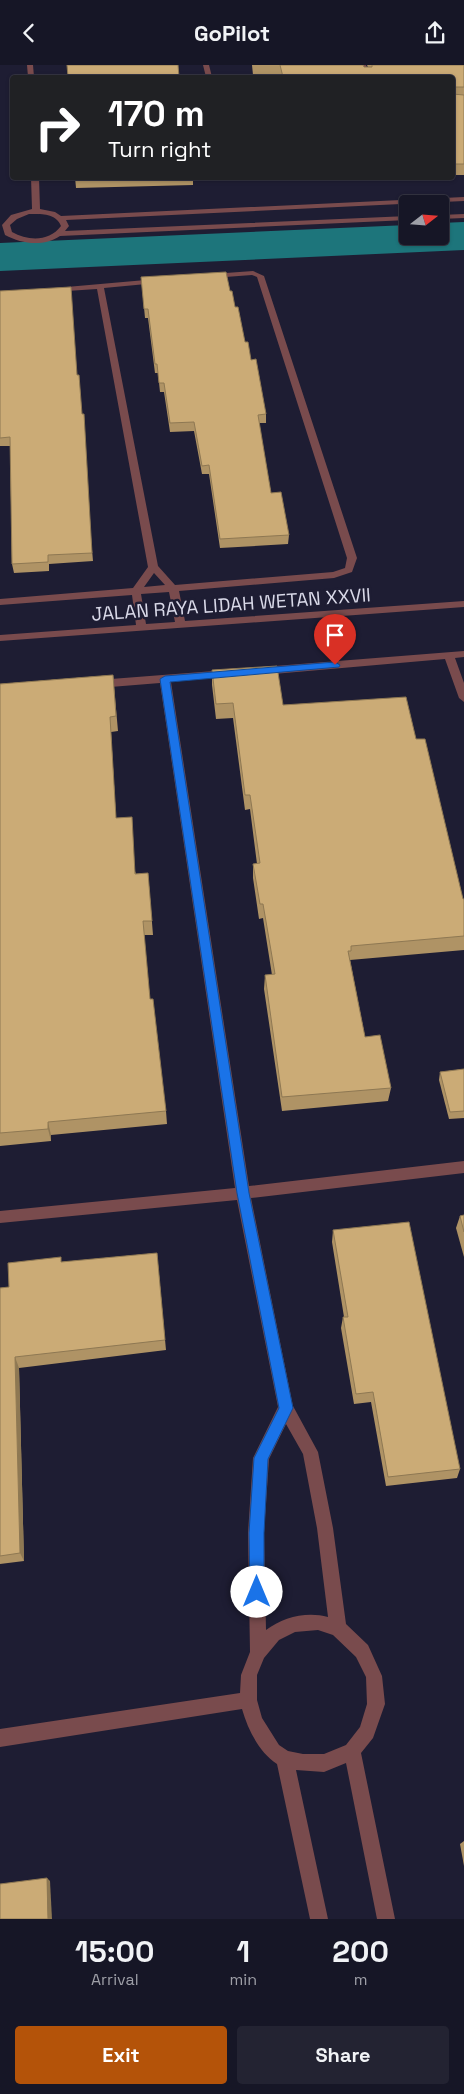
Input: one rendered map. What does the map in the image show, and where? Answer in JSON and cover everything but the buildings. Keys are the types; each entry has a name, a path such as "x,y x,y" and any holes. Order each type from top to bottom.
{"street":[{"path":"35,180 36,212"},
{"path":"0,221 9,220 20,214 36,212 50,213 61,218 464,199"},
{"path":"449,216 464,215"},
{"path":"58,234 65,226 61,218"},
{"path":"0,240 41,240 58,234 399,218"},
{"path":"9,220 6,225 8,233 21,239"},
{"path":"0,602 334,575 348,570 352,558 260,276 253,273 206,277"},
{"path":"46,291 167,280"},
{"path":"100,286 153,567 173,588 181,624"},
{"path":"142,629 136,591 153,567"},
{"name":"JALAN RAYA LIDAH WETAN XXVII","path":"0,638 464,604"},
{"path":"253,672 464,654"},
{"path":"449,655 464,698"},
{"path":"87,684 234,674"},
{"path":"165,679 243,1193 286,1408 310,1452 324,1527 338,1628"},
{"path":"0,1217 243,1193 464,1167"},
{"path":"258,1652 256,1533 261,1458 286,1408"},
{"path":"318,1622 338,1628 362,1651 374,1677 376,1705 367,1732 352,1751 324,1763 304,1763 285,1759 273,1751 254,1722 248,1700 249,1675 258,1652 273,1634 294,1624 318,1622"},
{"path":"0,1738 248,1700"},
{"path":"352,1751 386,1919"},
{"path":"285,1759 319,1919"}],"waterway":[{"path":"0,257 464,236"}],"route":[{"path":"257,1592 256,1533 261,1458 286,1408 243,1193 165,679 335,665"}]}
